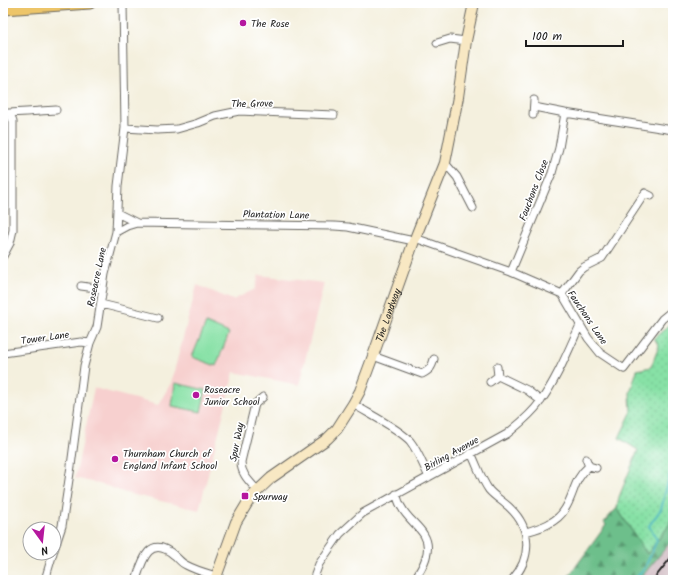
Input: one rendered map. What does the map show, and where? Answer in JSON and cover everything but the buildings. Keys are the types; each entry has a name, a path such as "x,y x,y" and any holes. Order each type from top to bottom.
{"main road":[{"path":"3,9 90,3"}],"street":[{"name":"Roseacre Lane","path":"62,526 84,366 96,327 108,262 116,232 118,186 125,128 123,3"},
{"name":"The Landway","path":"215,578 236,522 247,502 271,478 327,439 336,429 353,404 366,377 414,239 445,163 474,3"},
{"path":"437,43 450,40 466,41"},
{"path":"534,107 673,130"},
{"path":"7,114 56,110"},
{"name":"The Grove","path":"125,128 157,130 177,129 215,116 239,111 334,115"},
{"name":"Fauchons Close","path":"511,272 552,173 559,148 565,113"},
{"path":"3,256 10,243 13,230 13,121 7,114"},
{"path":"445,163 457,177 473,208"},
{"path":"562,294 579,271 602,258 645,193 651,196"},
{"name":"Plantation Lane","path":"117,213 137,223"},
{"name":"Plantation Lane","path":"116,232 137,223 334,226 348,227 414,239"},
{"name":"Fauchons Lane","path":"414,239 511,272 562,294 588,338 600,353 624,369 662,319 673,310"},
{"path":"81,286 103,289"},
{"path":"100,304 158,318"},
{"name":"Birling Avenue","path":"313,580 319,564 340,534 363,513 507,434 523,421 541,401 561,366 580,325"},
{"name":"Tower Lane","path":"3,353 81,342 90,343"},
{"path":"373,356 422,374 428,371 432,366 434,359"},
{"path":"497,367 498,376"},
{"path":"498,376 527,390 541,401"},
{"path":"490,382 498,376"},
{"name":"Spur Way","path":"258,490 243,473 241,462 255,404 263,397"},
{"path":"353,404 399,432 410,441 429,477"},
{"path":"471,453 490,491 519,518 526,532 528,541 524,560 517,575 512,580"},
{"path":"526,532 542,527 556,519 565,509 579,477 593,467 586,459"},
{"path":"396,494 402,509 424,535 427,542 428,550 422,569 414,580"},
{"path":"136,580 145,556 150,550 158,548 164,549 174,555 186,565 215,578"},
{"path":"45,580 51,561"}],"shaded area":[{"name":"Roseacre Junior School","path":"259,275 324,283 299,385 234,372 199,510 126,493 107,486 75,478 94,388 158,405 171,383 197,285 233,300 255,289"},
{"path":"673,539 673,580 636,580 667,545"}],"green space":[{"path":"673,322 673,517 667,528 647,554 617,508 619,497 638,450 619,438 631,413 630,393 637,370 651,367 659,346 654,338"},
{"path":"206,323 229,333 216,366 192,357"},
{"path":"175,383 206,390 201,412 172,406"},
{"path":"617,508 647,554 667,528 673,517 673,539 639,580 566,580 606,525 604,522"}],"waterway":[{"path":"634,580 645,568 657,540 649,526 661,509 673,463"}],"railway":[{"path":"653,580 673,555"}],"place":[{"name":"The Rose","path":"243,23"},
{"name":"Roseacre Junior School","path":"196,395"},
{"name":"Thurnham Church of England Infant School","path":"115,459"},
{"name":"Spurway","path":"245,496"}]}
